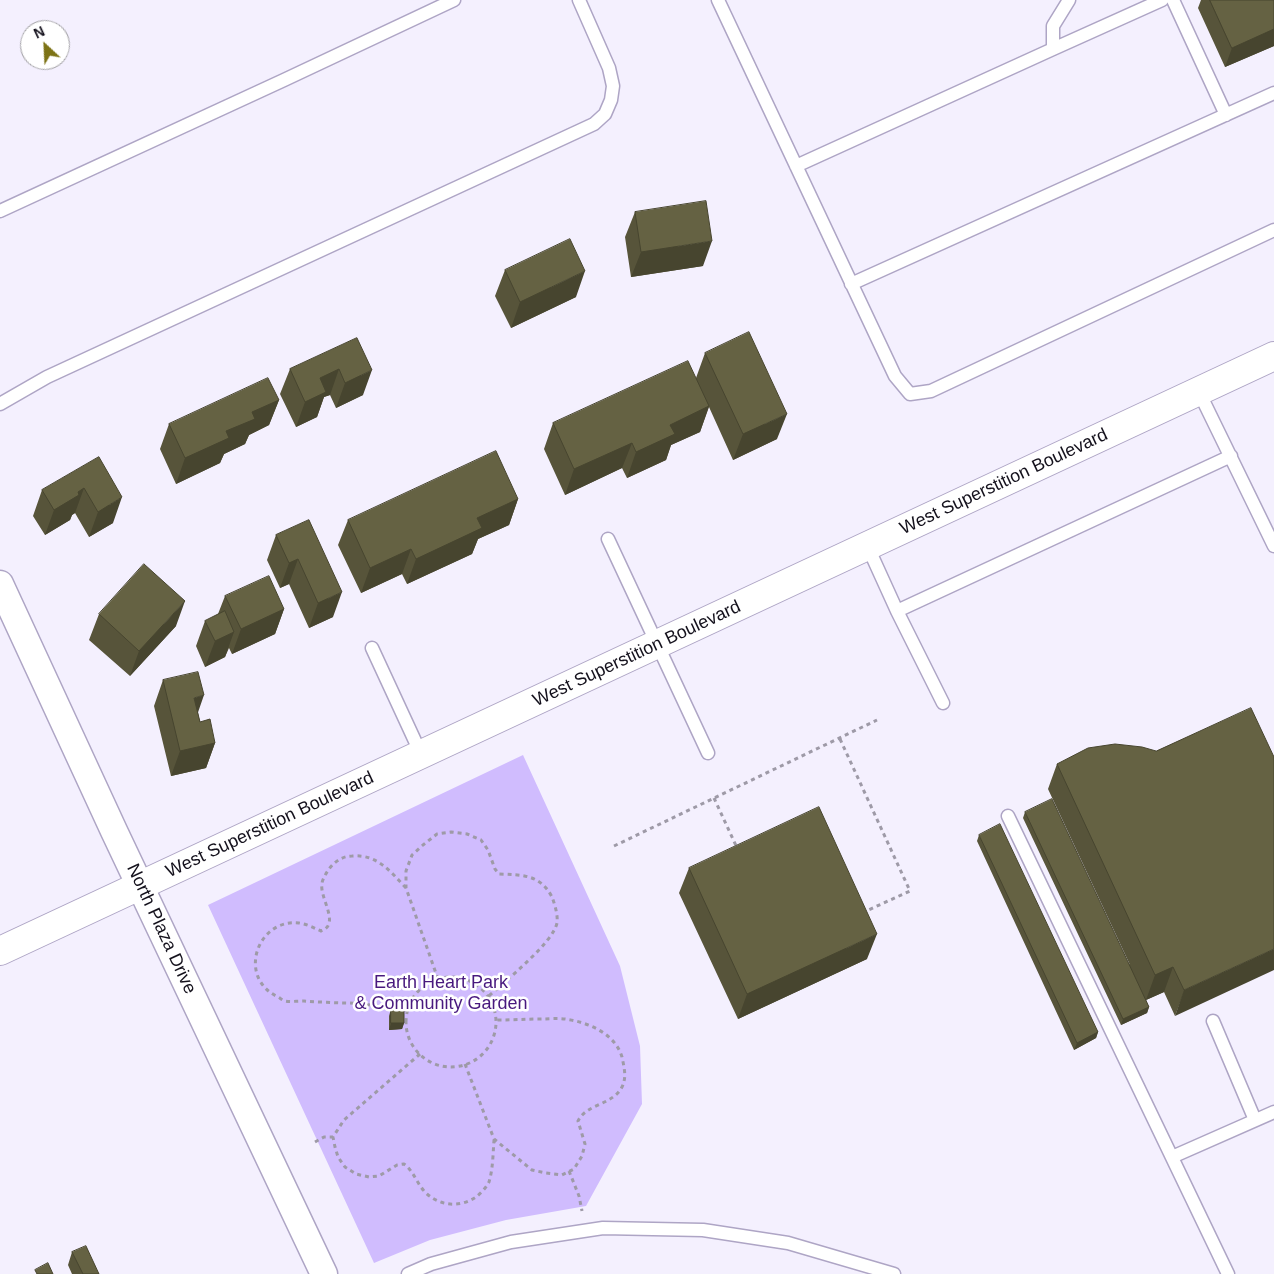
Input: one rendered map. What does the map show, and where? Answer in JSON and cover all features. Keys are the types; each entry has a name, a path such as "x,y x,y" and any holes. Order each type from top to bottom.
{"main road":[{"name":"West Superstition Boulevard","path":"0,950 1274,356"}],"street":[{"name":"North Plaza Drive","path":"0,584 140,886 324,1274"}],"lane":[{"path":"0,211 454,0"},
{"path":"0,404 46,377 594,124 605,114 611,100 613,86 609,68 578,0"},
{"path":"718,0 895,376 910,394 931,391 1274,230"},
{"path":"1053,49 1053,26 1069,0"},
{"path":"796,166 1162,0"},
{"path":"1173,0 1226,115"},
{"path":"851,284 1274,93"},
{"path":"1199,392 1274,546"},
{"path":"898,611 1231,456"},
{"path":"608,539 708,753"},
{"path":"868,545 898,611 944,703"},
{"path":"372,648 421,754"},
{"path":"1008,816 1228,1274"},
{"path":"1212,1021 1255,1120"},
{"path":"1172,1157 1274,1112"},
{"path":"408,1274 431,1264 511,1242 603,1228 703,1230 788,1243 894,1274"}],"path":[{"path":"614,846 877,720"},
{"path":"840,738 910,891 858,915"},
{"path":"714,798 740,854"},
{"path":"438,979 406,888 406,871 412,856 437,834 451,832 467,834 481,840 488,850 495,869 499,874 530,876 541,882 548,890 555,905 557,922 554,932 545,944 488,996"},
{"path":"406,888 387,868 373,858 360,855 347,856 336,861 329,869 322,883 323,896 330,923 326,929 321,931 299,923 284,924 270,931 262,940 258,949 255,957 255,970 261,985 271,994 285,1001 354,1003 407,1011"},
{"path":"461,978 472,982 488,996 494,1008 495,1032 484,1052 474,1060 452,1067 441,1065 429,1061 413,1045 408,1035 407,1011 418,991 427,984 438,979 461,978"},
{"path":"494,1139 532,1170 546,1174 562,1175 569,1172 574,1169 582,1156 585,1144 578,1121 581,1115 611,1099 622,1087 626,1072 621,1054 612,1038 596,1028 577,1021 562,1019 496,1020"},
{"path":"420,1054 344,1120 333,1138 334,1147 338,1158 345,1167 356,1174 369,1177 379,1176 396,1164 404,1164 409,1167 418,1184 427,1194 441,1203 455,1205 469,1202 481,1193 488,1182 494,1139 466,1064"},
{"path":"315,1142 324,1138 333,1138"},
{"path":"569,1172 579,1196 586,1230"}],"green space":[{"name":"Earth Heart Park & Community Garden","path":"523,755 620,966 640,1046 642,1104 586,1206 506,1220 430,1240 374,1263 208,905"}],"building":[{"path":"1210,0 1274,0 1274,29 1232,48"},
{"path":"706,201 712,241 641,252 635,212"},
{"path":"570,239 585,271 520,302 505,270"},
{"path":"749,332 787,414 743,434 705,353"},
{"path":"357,338 372,370 345,383 339,369 320,378 326,392 305,402 290,369"},
{"path":"688,361 709,406 670,425 675,434 636,452 632,443 574,469 553,423"},
{"path":"268,378 279,400 252,412 255,419 226,431 229,438 185,458 169,424"},
{"path":"496,451 518,499 477,518 482,528 416,559 411,549 370,568 348,520"},
{"path":"99,457 122,497 98,512 84,488 78,492 79,495 54,510 42,490"},
{"path":"309,520 342,592 318,603 298,559 289,563 276,535"},
{"path":"144,564 185,601 139,651 99,614"},
{"path":"269,576 284,609 241,629 225,596"},
{"path":"225,611 234,632 215,641 205,621"},
{"path":"198,672 204,695 194,698 200,722 210,719 215,743 180,751 163,680"},
{"path":"1251,708 1274,757 1274,949 1184,990 1173,967 1155,975 1057,764 1088,748 1115,744 1142,747 1156,751"},
{"path":"1052,799 1149,1007 1123,1019 1025,812"},
{"path":"819,807 877,934 747,994 689,868"},
{"path":"1000,824 1098,1032 1077,1043 979,835"},
{"path":"391,1009 404,1010 404,1023 391,1023"},
{"path":"86,1246 99,1274 83,1274 72,1252"},
{"path":"48,1263 53,1274 37,1274 35,1270"}]}
